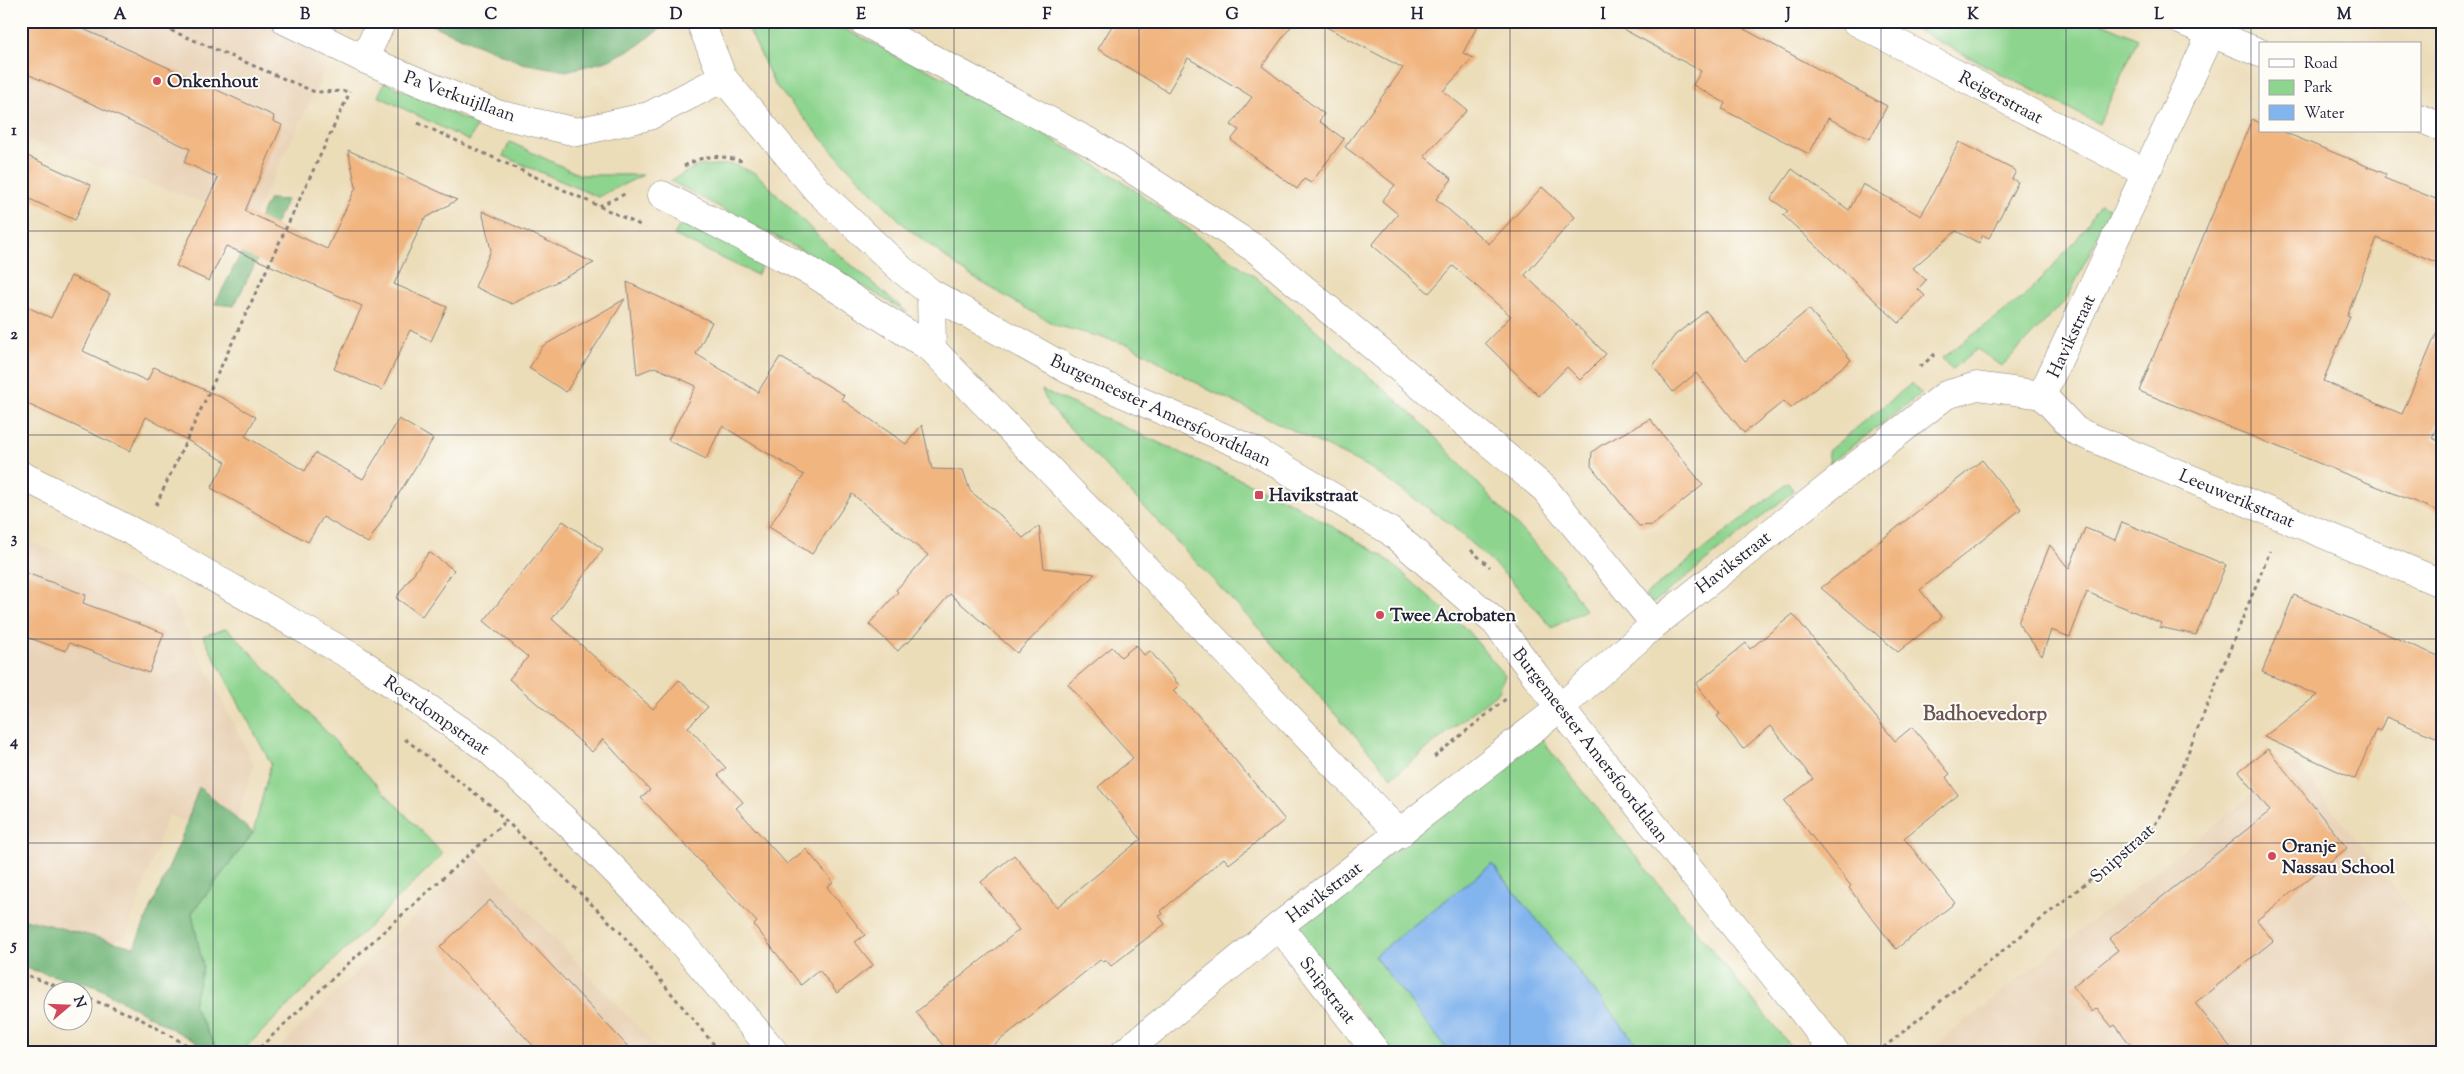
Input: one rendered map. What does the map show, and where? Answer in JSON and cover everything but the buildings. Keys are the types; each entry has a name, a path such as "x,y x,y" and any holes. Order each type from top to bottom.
{"street":[{"name":"Pa Verkuijllaan","path":"286,21 364,59 497,114 577,132 649,116 723,78"},
{"path":"364,59 382,21"},
{"name":"Burgemeester Amersfoordtlaan","path":"700,21 723,78 817,190 902,270 931,293 1069,370 1255,450 1390,531 1496,623 1560,708 1836,1053"},
{"path":"862,21 1093,144 1257,250 1545,489 1655,624"},
{"name":"Reigerstraat","path":"1855,21 2146,174"},
{"path":"2182,21 2215,27 2259,52"},
{"name":"Havikstraat","path":"1124,1053 1279,926 1560,708 1655,624 1946,395 1977,386 2042,396 2215,27"},
{"path":"2422,119 2443,128"},
{"path":"662,195 817,276 932,349 1222,647 1400,834"},
{"path":"931,293 932,349"},
{"name":"Leeuwerikstraat","path":"2042,396 2076,431 2443,584"},
{"name":"Roerdompstraat","path":"21,475 141,536 356,659 488,749 568,823 655,910 775,1053"},
{"name":"Snipstraat","path":"1279,926 1377,1053"}],"path":[{"path":"149,21 315,92 350,92 359,96"},
{"path":"141,536 364,59"},
{"path":"412,120 649,229"},
{"name":"Snipstraat","path":"1877,1053 2152,829 2168,801 2283,518"},
{"path":"1428,762 1514,693"},
{"path":"399,734 490,805 621,933 721,1053"},
{"path":"254,1053 350,962 506,821"},
{"path":"21,973 45,982"},
{"path":"92,1000 136,1018 201,1053"}],"shaded area":[{"path":"21,21 349,21 253,220 21,138"},
{"path":"21,538 171,598 254,765 231,837 168,815 126,936 101,945 21,916"},
{"name":"Oranje Nassau School","path":"2295,761 2443,950 2443,1053 1925,1053"},
{"path":"476,855 662,1053 274,1053"}],"green space":[{"path":"422,21 660,21 661,28 637,46 607,61 566,71 522,63"},
{"path":"745,21 828,21 971,91 1119,179 1258,279 1421,422 1562,574 1585,610 1552,628 1512,581 1449,523 1369,467 1209,390 1130,345 1055,325 969,275 906,227 836,155 775,85"},
{"path":"1899,21 2098,21 2138,39 2099,124"},
{"path":"385,82 477,125 469,141 378,96"},
{"path":"510,142 580,175 643,175 598,197 503,156"},
{"path":"733,164 757,174 823,241 908,313 812,256 670,181 697,166"},
{"path":"269,199 287,200 234,306 215,304"},
{"path":"2100,204 2111,209 2067,299 2002,366 1977,349 1952,370 1942,358 2025,296 2076,241"},
{"path":"682,221 765,260 757,275 674,235"},
{"path":"1912,383 1921,394 1830,463 1828,451"},
{"path":"1042,390 1292,503 1383,556 1466,629 1505,675 1499,691 1392,777 1264,634 1048,405"},
{"path":"1788,483 1794,491 1652,604 1645,595"},
{"path":"227,628 443,854 240,1053 219,1053 193,1005 203,967 192,913 253,833 271,764 203,636"},
{"path":"1543,739 1548,748 1796,1053 1644,1053 1492,864 1374,956 1450,1053 1394,1053 1294,928 1520,754"},
{"path":"199,787 253,833 192,913 203,967 193,1005 219,1053 215,1053 92,986 92,982 78,982 21,967 21,918 134,947 180,842"}],"water":[{"path":"1492,864 1644,1053 1450,1053 1374,956"}],"place":[{"name":"Onkenhout","path":"157,81"},
{"name":"Havikstraat","path":"1259,495"},
{"name":"Twee Acrobaten","path":"1380,615"},
{"name":"Oranje Nassau School","path":"2272,856"}],"district":[{"name":"Badhoevedorp","path":"1985,713"}]}
